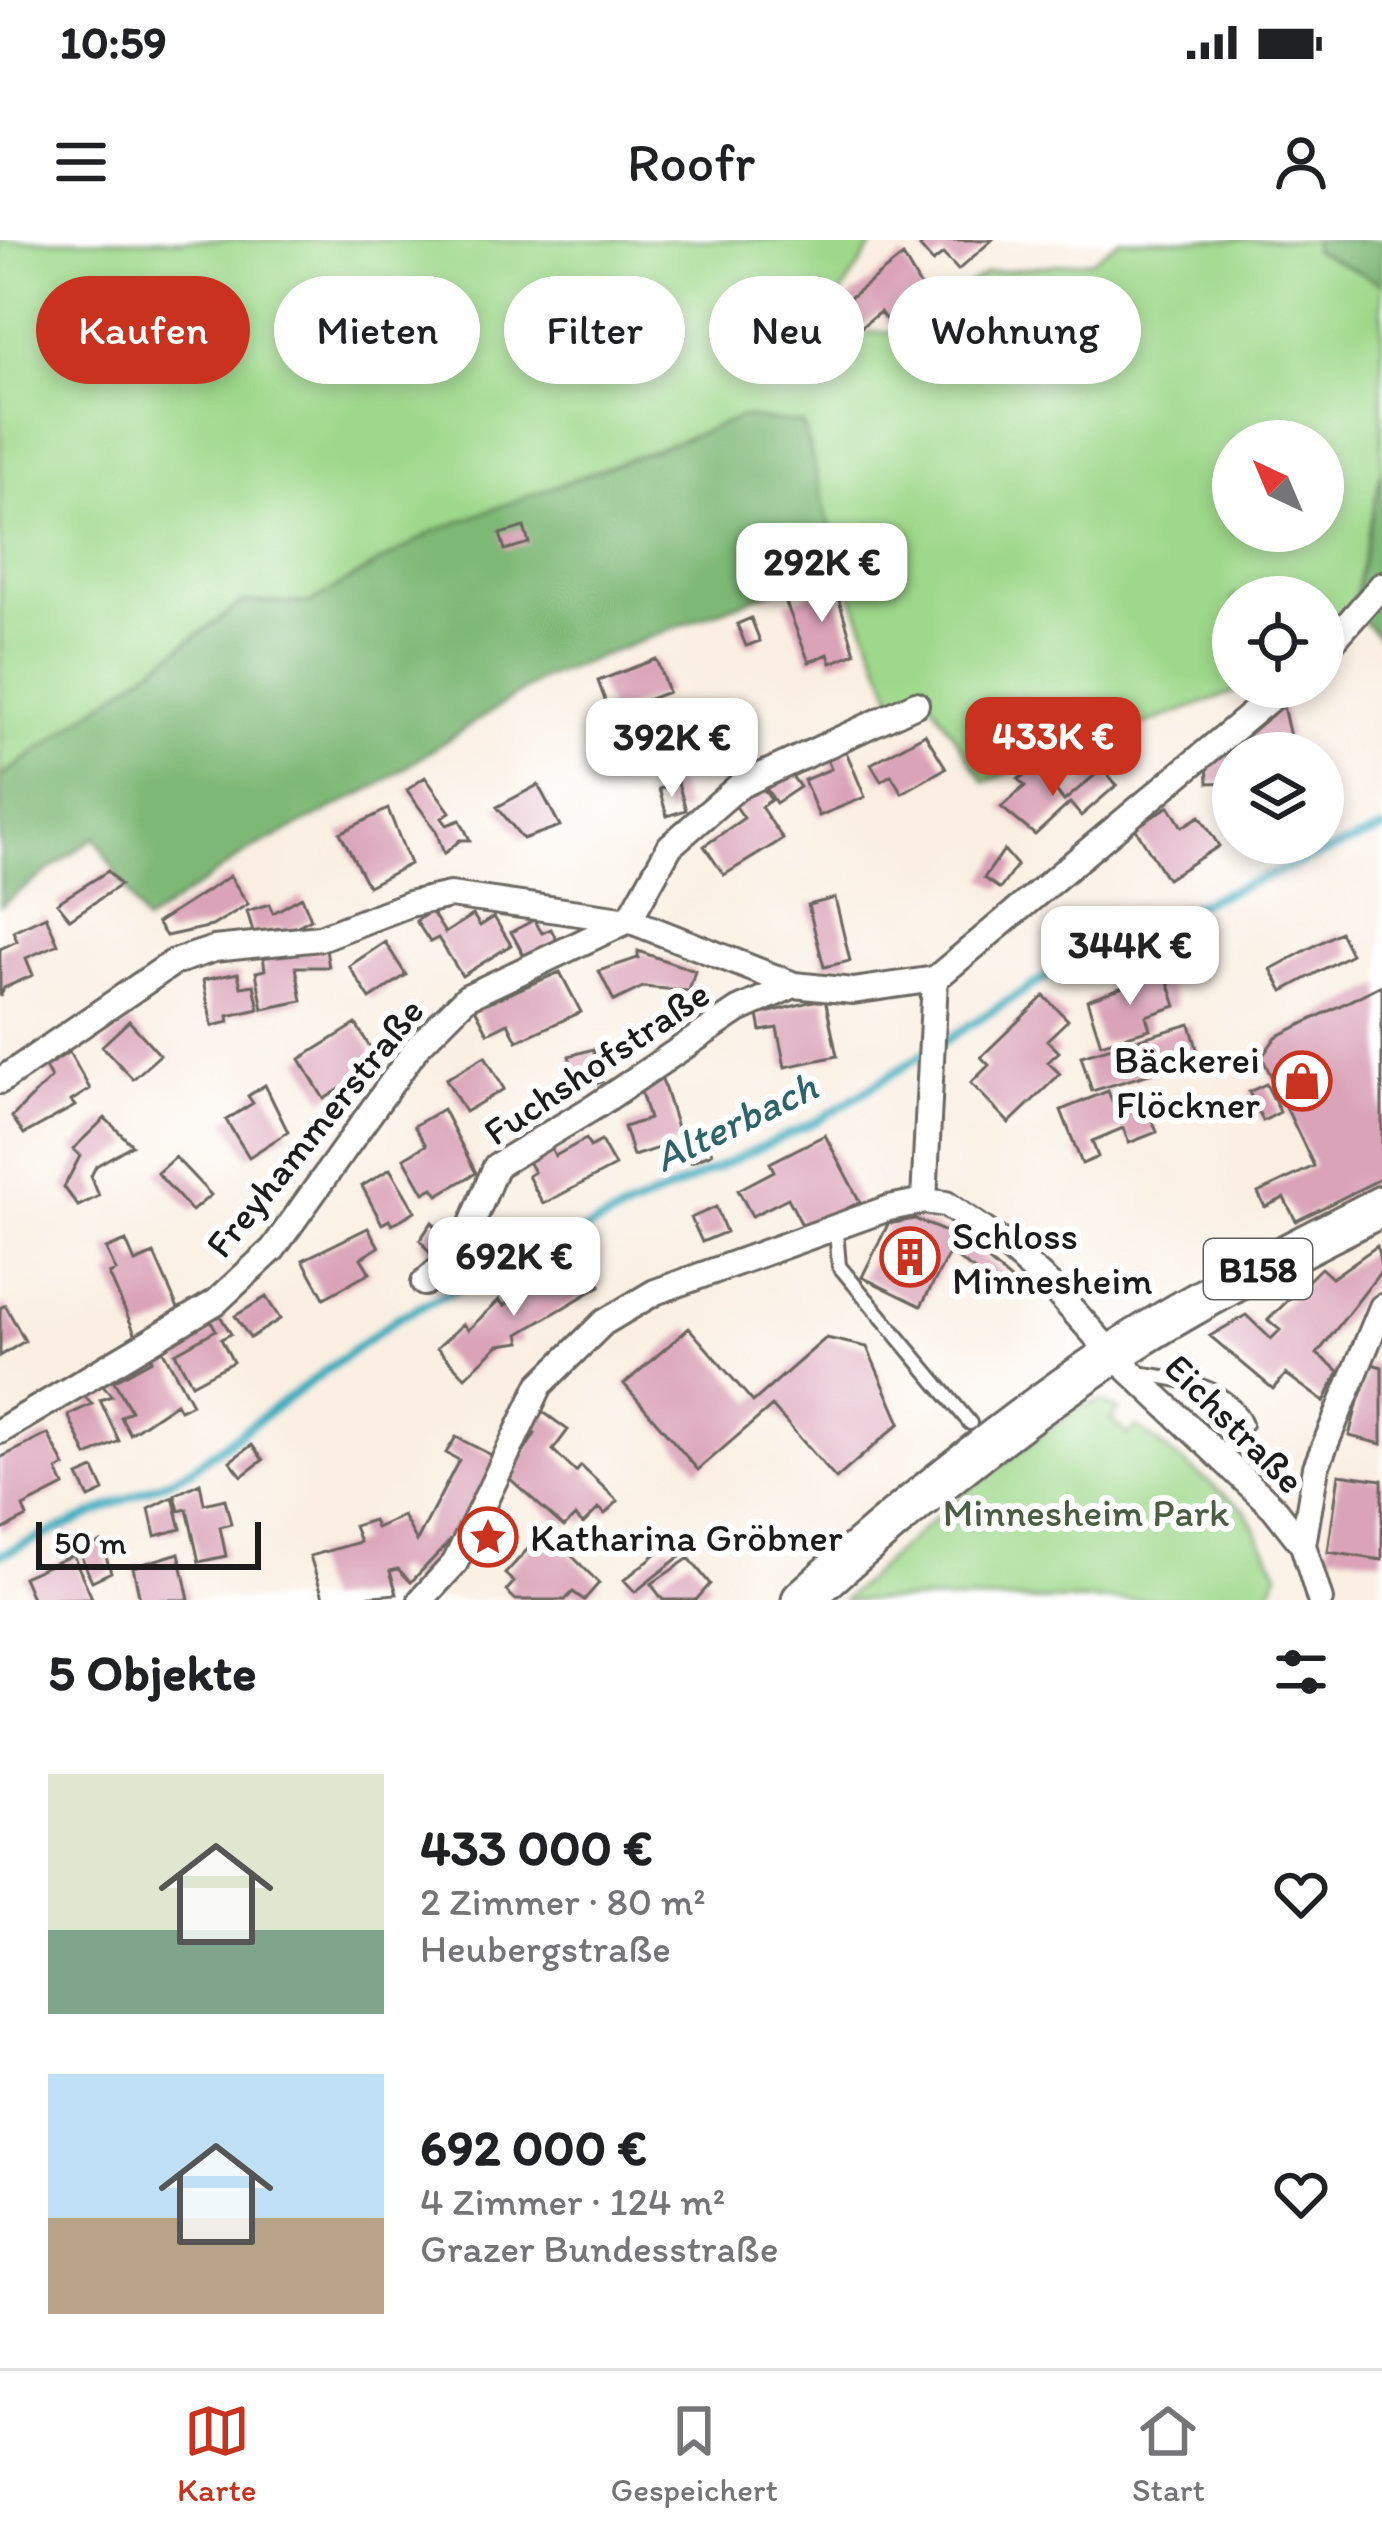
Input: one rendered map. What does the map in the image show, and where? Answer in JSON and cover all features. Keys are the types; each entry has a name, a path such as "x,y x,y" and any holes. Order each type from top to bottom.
{"main road":[{"name":"B158","path":"802,1600 908,1506 1251,1273 1382,1206"}],"street":[{"path":"1344,628 1382,585"},
{"path":"629,920 670,846 739,786 916,704"},
{"path":"0,1081 174,962 214,949 320,938 409,904 450,895 629,920 794,985 853,991 935,979 1259,708"},
{"name":"Freyhammerstraße","path":"0,1431 184,1324 230,1289 273,1249 418,1046 467,997 629,920"},
{"path":"422,1600 455,1563 540,1385 604,1323 655,1292 836,1231 889,1208 924,1201 935,979"},
{"name":"Fuchshofstraße","path":"424,1283 461,1250 496,1166 633,1083 738,1010 794,985"},
{"name":"Eichstraße","path":"924,1201 946,1204 1000,1241 1223,1455 1303,1545 1320,1600"},
{"name":"Eichstraße","path":"1303,1545 1316,1465 1382,1307"}],"lane":[{"path":"836,1231 839,1266 970,1423"},
{"path":"1122,1363 1195,1383 1238,1409 1245,1424 1223,1455"}],"green space":[{"path":"0,240 876,240 853,276 709,276 709,384 864,384 864,333 888,332 888,384 1141,384 1141,276 982,276 1093,260 1119,240 1314,240 1314,250 1382,283 1382,469 1352,610 1344,617 1344,576 1212,576 1212,700 985,782 923,689 895,702 840,565 803,424 434,531 310,603 243,602 0,778"},
{"path":"1314,240 1382,240 1382,283 1313,250"},
{"path":"742,417 803,424 840,565 541,679 377,786 247,852 145,923 95,837 0,906 0,778 243,602 310,603 434,531"},
{"path":"1382,469 1382,641 1352,610"},
{"name":"Minnesheim Park","path":"1100,1401 1119,1410 1111,1419 1128,1435 1137,1427 1246,1511 1278,1572 1267,1600 843,1600 951,1504 1076,1408"}],"building":[{"path":"927,240 992,240 958,270 943,254 933,262 920,247"},
{"path":"903,256 914,276 888,276 888,323 880,312 864,325 864,287"},
{"path":"524,527 529,543 505,550 500,534"},
{"path":"834,584 855,653 831,663 828,654 809,662 786,603"},
{"path":"751,618 760,641 746,646 737,624"},
{"path":"656,659 668,692 610,714 598,681"},
{"path":"1283,708 1289,732 1246,732 1272,715 1270,709"},
{"path":"925,734 946,768 902,793 891,775 881,781 871,764"},
{"path":"845,749 865,797 819,816 804,780 831,769 826,757"},
{"path":"1212,754 1212,783 1208,783 1207,757"},
{"path":"1038,767 1064,801 1102,769 1117,785 1081,816 1070,803 1035,835 1001,807 1025,786 1018,779"},
{"path":"789,772 800,787 776,803 766,788"},
{"path":"425,777 450,812 442,818 447,825 460,820 470,840 460,840 444,854 436,831 407,790"},
{"path":"678,783 686,810 667,816 659,789"},
{"path":"538,785 560,826 523,839 497,807"},
{"path":"762,787 771,800 761,807 783,839 724,875 704,846 744,818 735,805"},
{"path":"1169,806 1182,827 1200,816 1212,835 1212,850 1167,879 1135,828"},
{"path":"388,809 410,864 368,886 340,833"},
{"path":"1004,850 1017,865 1000,889 984,878"},
{"path":"108,871 120,885 70,919 57,903"},
{"path":"230,876 248,904 212,926 166,936 157,923"},
{"path":"302,897 311,919 284,933 280,928 254,935 247,911 269,904 273,913"},
{"path":"835,898 850,961 824,967 808,905"},
{"path":"431,911 445,933 473,915 480,926 494,917 511,945 462,976 438,938 430,942 416,921"},
{"path":"46,916 58,944 26,958 33,975 4,988 0,997 0,949 17,941 13,931"},
{"path":"534,920 542,933 551,929 557,941 526,959 511,932"},
{"path":"1340,932 1351,954 1283,991 1271,969"},
{"path":"385,942 406,975 370,999 349,966"},
{"path":"326,950 329,967 296,967 302,1001 263,1009 256,972 265,970 263,955"},
{"path":"638,951 695,971 689,991 643,987 614,1001 599,971 638,958"},
{"path":"560,972 581,1012 517,1041 508,1023 488,1033 475,1008"},
{"path":"1165,972 1176,1006 1146,1016 1150,1029 1101,1044 1087,1000"},
{"path":"238,973 241,987 254,985 259,1009 228,1016 229,1022 212,1026 203,980"},
{"path":"1382,985 1382,1178 1296,1221 1284,1198 1265,1207 1258,1193 1314,1166 1262,1057 1276,1037"},
{"path":"1044,996 1068,1020 1047,1040 1059,1052 1048,1062 1060,1074 1009,1123 971,1083 989,1065 981,1057"},
{"path":"825,998 837,1056 785,1067 777,1028 761,1031 758,1015"},
{"path":"129,1021 160,1055 133,1079 102,1046"},
{"path":"356,1024 380,1064 324,1099 300,1059"},
{"path":"1190,1024 1200,1059 1092,1091 1081,1056"},
{"path":"593,1049 602,1082 579,1089 569,1056"},
{"path":"69,1052 90,1089 71,1101 75,1106 24,1134 12,1117 51,1078 45,1067"},
{"path":"485,1056 504,1089 465,1112 446,1079"},
{"path":"661,1076 681,1141 633,1156 624,1127 649,1119 641,1092"},
{"path":"1266,1084 1280,1112 1263,1121 1249,1092"},
{"path":"265,1085 288,1132 249,1157 226,1120 253,1103 248,1096"},
{"path":"1108,1091 1117,1113 1144,1101 1157,1132 1129,1143 1123,1128 1092,1141 1098,1157 1082,1164 1061,1110"},
{"path":"443,1109 476,1173 438,1195 433,1188 424,1193 404,1158 426,1145 414,1126"},
{"path":"105,1118 132,1145 96,1166 91,1176 99,1196 78,1206 64,1187 80,1156 73,1149"},
{"path":"825,1135 860,1202 804,1229 788,1198 752,1216 738,1190 774,1171 770,1163"},
{"path":"586,1139 590,1147 601,1141 615,1166 543,1204 528,1176 534,1172 526,1158 550,1145 555,1156"},
{"path":"706,1139 712,1153 691,1162 685,1148"},
{"path":"175,1157 211,1195 192,1211 157,1173"},
{"path":"390,1169 415,1211 392,1225 389,1220 382,1224 362,1186"},
{"path":"716,1207 726,1232 702,1242 691,1218"},
{"name":"Schloss Minnesheim","path":"915,1219 958,1237 921,1306 862,1277 888,1224"},
{"path":"432,1222 449,1244 432,1256 420,1240"},
{"path":"368,1228 379,1247 361,1258 370,1273 324,1298 303,1260"},
{"path":"126,1241 135,1262 154,1254 181,1315 136,1335 109,1274 116,1271 106,1249"},
{"path":"968,1244 1011,1280 1003,1292 957,1258"},
{"path":"1377,1246 1382,1270 1317,1354 1339,1371 1324,1402 1286,1374 1273,1389 1210,1336 1246,1315 1271,1339 1280,1330 1268,1320 1321,1268 1332,1278"},
{"path":"590,1264 600,1286 519,1334 521,1342 499,1345 465,1377 437,1348 463,1324 468,1330 499,1300 504,1306 530,1286 535,1291"},
{"path":"266,1297 280,1319 250,1338 235,1316"},
{"path":"5,1305 25,1341 0,1356 0,1308"},
{"path":"219,1314 231,1334 221,1339 233,1362 192,1384 175,1353 216,1330 210,1319"},
{"path":"689,1328 753,1402 826,1338 867,1347 900,1423 836,1479 772,1406 698,1470 624,1384"},
{"path":"161,1347 192,1404 180,1410 176,1403 130,1434 121,1417 131,1411 114,1381 152,1360 149,1354"},
{"path":"1368,1363 1382,1367 1382,1444 1349,1436"},
{"path":"101,1384 112,1396 100,1400 119,1441 87,1456 68,1415 92,1404 82,1394"},
{"path":"539,1409 568,1430 553,1450 576,1472 581,1466 618,1501 605,1514 599,1508 583,1524 575,1516 564,1527 508,1477 535,1434 526,1427"},
{"path":"48,1434 65,1466 57,1470 64,1486 23,1507 27,1517 0,1531 0,1458"},
{"path":"456,1437 499,1459 462,1528 411,1582 398,1569 390,1571 397,1594 324,1600 310,1556 360,1542 354,1526 373,1520 376,1528 403,1516 417,1541 459,1460 446,1453"},
{"path":"252,1445 263,1460 242,1476 230,1461"},
{"path":"94,1469 104,1491 89,1498 78,1476"},
{"path":"1339,1474 1382,1480 1382,1560 1328,1552"},
{"path":"200,1483 204,1504 225,1499 231,1524 220,1527 226,1556 199,1562 187,1509 179,1511 175,1495"},
{"path":"173,1497 181,1529 155,1536 149,1509"},
{"path":"554,1538 599,1583 584,1600 573,1592 565,1600 516,1600 506,1591 514,1582 505,1574 536,1540 544,1548"},
{"path":"101,1542 111,1572 92,1581 79,1552"},
{"path":"668,1544 679,1557 635,1592 624,1580"},
{"path":"179,1553 189,1600 140,1600 133,1567"},
{"path":"73,1555 92,1598 33,1600 23,1577"},
{"path":"689,1558 710,1584 696,1600 663,1600 651,1584"}],"waterway":[{"name":"Alterbach","path":"0,1555 187,1472 399,1317 819,1120 1054,972 1175,913 1382,830"}],"place":[{"name":"Bäckerei Flöckner","path":"1302,1081"},
{"name":"Schloss Minnesheim","path":"910,1257"},
{"name":"Katharina Gröbner","path":"488,1537"}]}
